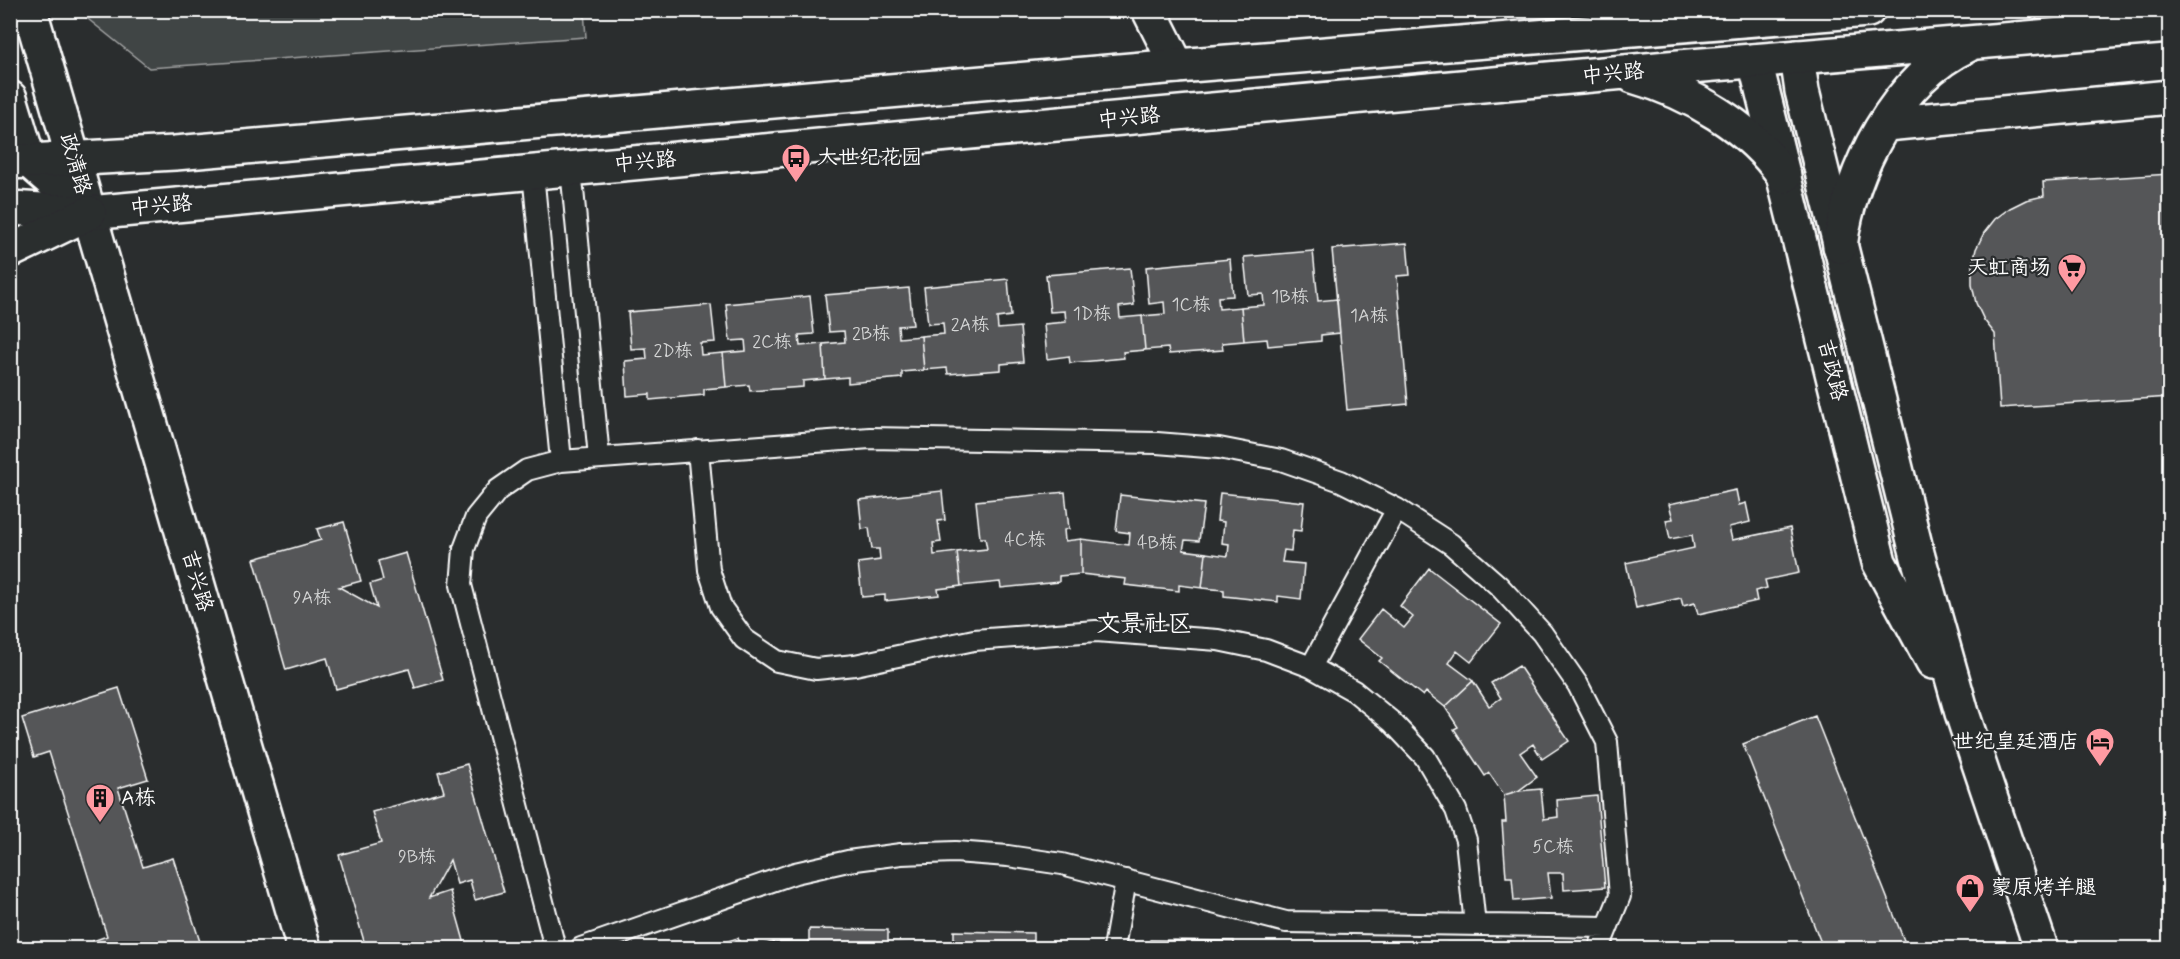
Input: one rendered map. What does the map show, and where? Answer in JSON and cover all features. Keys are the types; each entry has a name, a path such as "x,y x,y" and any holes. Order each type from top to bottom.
{"main road":[{"name":"政清路","path":"30,10 89,213"},
{"path":"1149,10 1177,66"},
{"path":"1612,31 1628,25 1650,10"},
{"name":"中兴路","path":"20,161 187,152 1177,66 1612,31 1750,15 1868,10"},
{"name":"吉政路","path":"1792,14 1802,91 1918,557 1962,713 2041,948"},
{"name":"吉政路","path":"1750,15 1755,61 1879,562 1962,713"},
{"name":"中兴路","path":"89,213 1617,73 2169,26"},
{"path":"1840,246 1843,224 1856,182 1872,145 1924,75 1955,51 1975,43"},
{"path":"1617,73 1651,81 1702,106 1748,136 1773,160 1784,176"},
{"path":"1886,124 2169,97"},
{"name":"政清路","path":"10,98 20,161 89,213"},
{"path":"10,208 89,213"},
{"path":"10,251 89,213"},
{"name":"吉兴路","path":"89,213 304,948"}],"lane":[{"path":"571,169 599,457"},
{"path":"533,172 561,461"},
{"path":"555,948 461,585 464,549 476,517 498,490 527,471 561,461 870,438 1157,442 1209,447 1281,460 1341,481 1397,509 1451,544 1499,586 1542,633 1578,686 1607,742 1620,896 1599,948"},
{"path":"698,450 710,570 721,608 744,639 777,661 816,669 855,665 974,640 1096,631 1218,640 1266,650 1311,668 1354,691 1392,722 1425,757 1456,810 1466,840 1475,925"},
{"path":"1311,668 1397,509"},
{"path":"581,948 795,873 848,861 891,855 955,852 1008,855 1062,864 1286,922 1608,927"},
{"path":"1114,948 1126,880"}],"shaded area":[{"path":"78,11 584,11 586,37 149,68"}],"building":[{"name":"天虹商场","path":"2170,174 2170,397 2000,408 1995,334 1984,320 1976,303 1972,285 1972,267 1976,249 1984,233 1995,219 2010,208 2026,200 2044,196 2043,182"},
{"path":"1407,243 1410,275 1397,276 1408,404 1347,410 1332,249"},
{"path":"1313,251 1318,301 1337,299 1340,333 1321,335 1321,341 1268,346 1267,339 1244,341 1241,307 1264,305 1263,294 1248,295 1244,257"},
{"path":"1230,259 1233,296 1218,297 1219,309 1241,307 1244,341 1222,343 1223,350 1169,354 1168,348 1145,350 1142,316 1165,314 1164,302 1149,304 1146,267"},
{"path":"1130,268 1134,305 1119,307 1120,318 1142,316 1145,350 1123,352 1124,358 1070,363 1069,356 1047,359 1044,324 1066,322 1065,311 1050,312 1046,275"},
{"path":"1008,279 1011,316 997,318 998,329 1020,327 1023,362 1001,364 1001,370 948,374 947,368 924,370 921,336 944,334 943,323 928,324 924,287"},
{"path":"909,288 913,325 898,326 899,338 921,336 924,370 902,372 902,378 848,383 848,377 825,379 823,344 845,342 844,331 829,332 825,295"},
{"path":"810,296 814,334 799,335 800,346 823,344 825,379 803,381 803,387 750,391 749,385 726,387 723,353 746,351 745,340 730,341 726,304"},
{"path":"711,305 715,342 700,343 701,355 723,353 726,387 704,389 704,395 650,400 650,394 627,396 625,361 647,359 646,348 631,349 628,312"},
{"path":"1736,490 1739,505 1746,503 1750,522 1729,527 1732,540 1790,528 1799,573 1765,580 1767,588 1755,591 1757,601 1698,614 1695,603 1683,606 1681,598 1636,608 1626,563 1694,548 1692,535 1670,539 1666,520 1673,519 1669,504"},
{"path":"942,491 945,520 938,521 941,542 933,543 934,555 957,552 961,586 938,589 939,595 885,601 885,595 862,597 858,563 880,560 879,549 872,549 869,528 862,529 859,500"},
{"path":"1065,492 1069,529 1064,530 1065,541 1081,539 1081,574 1059,576 1059,582 1001,588 1000,582 961,586 957,552 987,549 985,538 980,538 976,501"},
{"path":"1220,493 1304,502 1301,531 1293,530 1291,551 1284,550 1282,562 1304,564 1301,599 1278,596 1278,602 1224,596 1224,590 1202,588 1206,553 1228,556 1229,544 1222,543 1224,522 1217,521"},
{"path":"1120,495 1204,504 1199,541 1185,540 1183,550 1206,553 1202,588 1179,585 1179,591 1125,585 1126,579 1081,574 1081,539 1129,545 1130,533 1116,531"},
{"path":"344,522 361,581 339,587 377,608 370,584 383,580 378,561 406,553 443,680 415,688 409,669 336,689 327,658 286,670 254,559 321,540 317,529"},
{"path":"1429,568 1501,624 1471,662 1457,651 1449,663 1473,681 1445,707 1426,692 1423,696 1379,661 1382,658 1358,639 1381,609 1404,628 1413,617 1400,606"},
{"path":"1519,666 1569,741 1542,759 1533,744 1520,753 1537,777 1518,791 1504,795 1489,773 1485,776 1454,729 1458,727 1445,707 1473,681 1489,706 1501,698 1491,683"},
{"name":"A栋","path":"119,688 148,779 118,788 143,867 173,858 202,948 95,948 93,941 107,936 49,752 34,757 22,718"},
{"path":"1815,716 1907,948 1823,948 1743,744"},
{"path":"467,764 504,892 475,900 470,880 457,884 450,860 429,898 450,891 466,948 366,948 339,855 381,843 372,812 444,792 438,772"},
{"path":"1541,789 1544,819 1558,817 1557,800 1597,796 1605,887 1564,890 1563,873 1548,873 1551,898 1514,901 1512,877 1506,877 1502,822 1506,822 1504,795"},
{"path":"809,929 888,930 888,944 921,945 921,948 774,948 773,942 809,942"},
{"path":"954,931 1033,933 1033,947 1066,948 921,948 921,945 954,945"},
{"path":"738,938 742,948 706,948"},
{"path":"1150,940 1234,941 1234,948 1149,948"},
{"path":"773,942 774,948 753,948"},
{"path":"1447,943 1531,944 1531,948 1448,948"}],"place":[{"name":"大世纪花园","path":"796,184"},
{"name":"天虹商场","path":"2072,294"},
{"name":"世纪皇廷酒店","path":"2100,768"},
{"name":"A栋","path":"100,824"},
{"name":"蒙原烤羊腿","path":"1970,914"}],"district":[{"name":"文景社区","path":"1144,624"}]}
